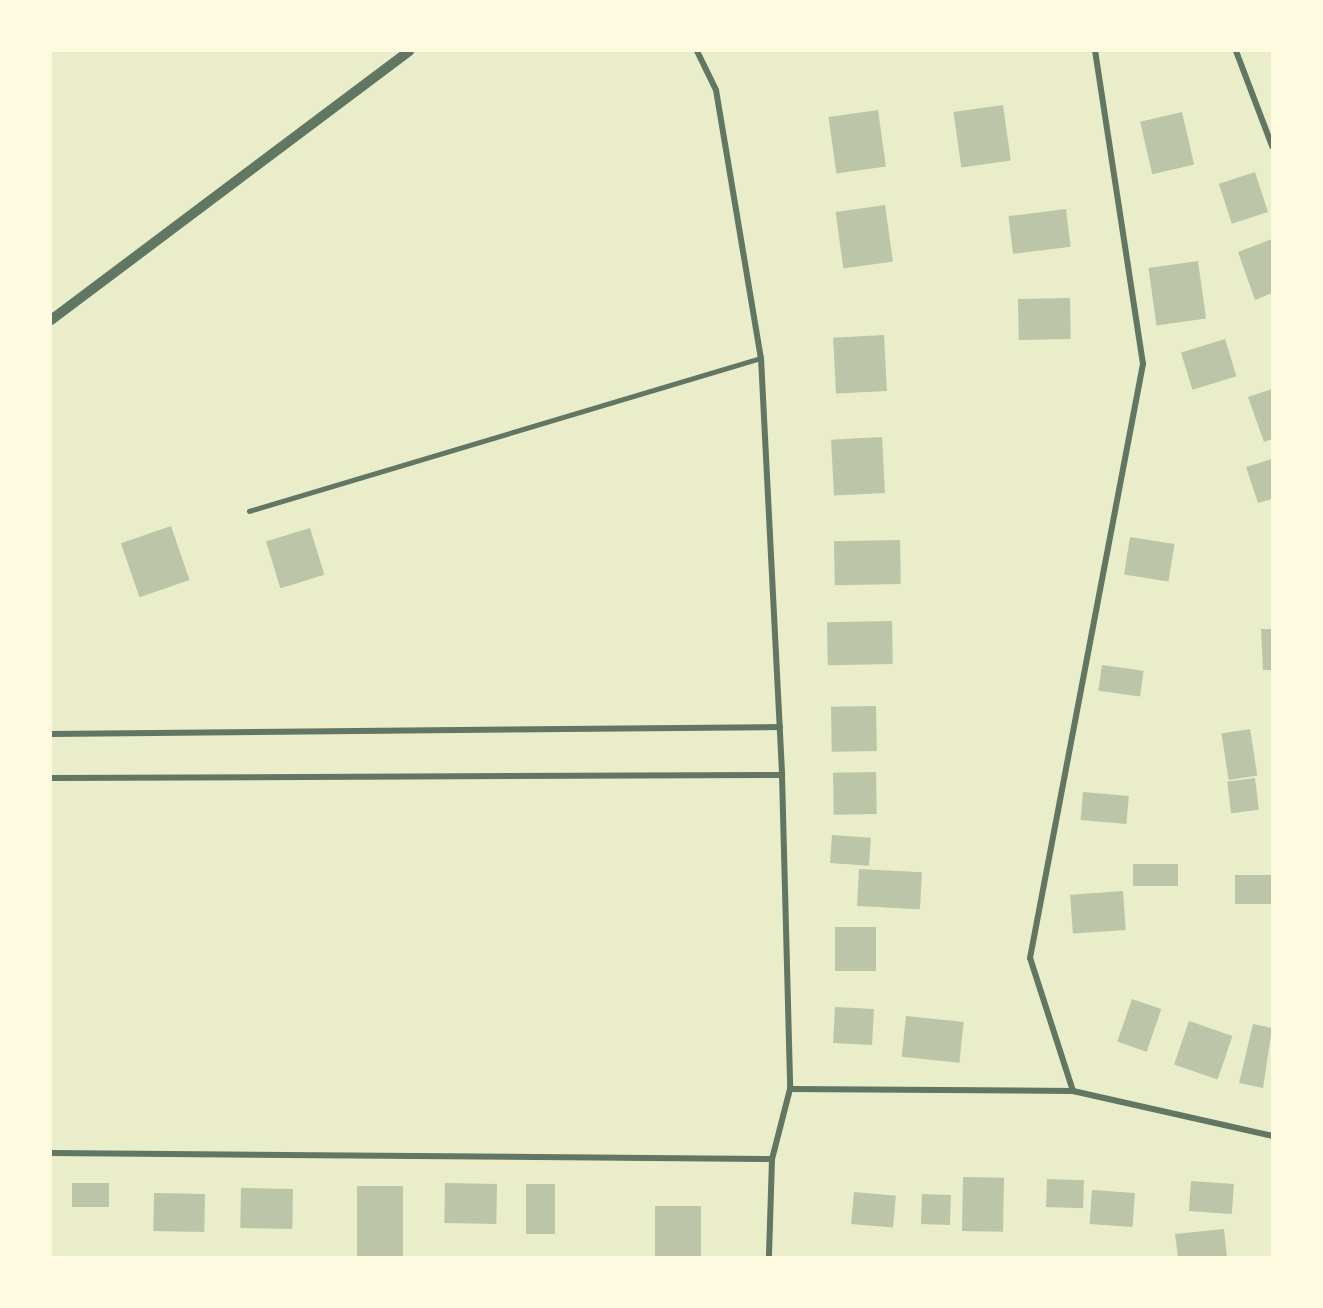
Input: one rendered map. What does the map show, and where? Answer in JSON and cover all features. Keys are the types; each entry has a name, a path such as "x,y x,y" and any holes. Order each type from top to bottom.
{"street":[{"path":"51,320 409,51"},
{"path":"697,51 716,90 761,358 782,775 790,1089 772,1159 769,1257"},
{"path":"1073,1091 1030,957 1143,364 1095,51"},
{"path":"1236,51 1272,146"},
{"path":"51,734 780,727"},
{"path":"51,778 782,775"},
{"path":"790,1089 1073,1091 1272,1136"},
{"path":"51,1154 772,1159"}],"lane":[{"path":"249,511 761,358"}],"building":[{"path":"1003,105 1011,160 961,167 953,112"},
{"path":"878,110 886,166 836,173 828,117"},
{"path":"1182,112 1194,165 1152,174 1140,122"},
{"path":"1255,172 1268,212 1232,224 1219,184"},
{"path":"885,205 893,261 843,268 835,212"},
{"path":"1066,209 1071,247 1013,254 1008,216"},
{"path":"1272,239 1272,293 1255,300 1238,252"},
{"path":"1198,261 1206,318 1157,325 1148,268"},
{"path":"1070,298 1071,339 1019,340 1018,299"},
{"path":"884,335 887,391 836,394 833,338"},
{"path":"1225,339 1236,376 1192,390 1181,352"},
{"path":"1272,389 1272,439 1264,442 1248,397"},
{"path":"882,437 885,493 834,496 831,440"},
{"path":"1272,459 1272,499 1258,503 1246,467"},
{"path":"171,526 190,580 139,597 121,543"},
{"path":"310,528 324,575 280,588 266,541"},
{"path":"1130,537 1174,544 1169,582 1124,575"},
{"path":"900,540 901,584 835,585 834,541"},
{"path":"892,621 893,664 828,665 827,622"},
{"path":"1261,629 1272,629 1272,670 1263,670"},
{"path":"1102,665 1144,671 1140,697 1098,691"},
{"path":"876,706 877,751 832,752 831,707"},
{"path":"1250,729 1257,775 1229,780 1221,734"},
{"path":"876,772 877,814 834,815 833,773"},
{"path":"1255,778 1259,810 1231,813 1227,781"},
{"path":"1083,792 1129,796 1126,824 1081,820"},
{"path":"832,835 871,838 869,866 830,863"},
{"path":"1133,864 1178,864 1178,886 1133,886"},
{"path":"859,869 922,872 920,909 857,906"},
{"path":"1235,875 1272,875 1272,904 1235,904"},
{"path":"1123,891 1126,930 1073,934 1070,895"},
{"path":"835,927 876,927 876,971 835,971"},
{"path":"1132,999 1161,1009 1147,1052 1117,1042"},
{"path":"835,1007 874,1009 872,1045 833,1043"},
{"path":"906,1016 964,1022 959,1063 902,1057"},
{"path":"1189,1021 1232,1036 1218,1079 1174,1064"},
{"path":"1253,1024 1272,1028 1263,1088 1239,1083"},
{"path":"963,1177 1004,1178 1003,1232 962,1231"},
{"path":"1047,1179 1084,1180 1083,1208 1046,1207"},
{"path":"1191,1181 1234,1184 1232,1214 1189,1211"},
{"path":"72,1183 109,1183 109,1207 72,1207"},
{"path":"445,1183 497,1184 496,1224 444,1223"},
{"path":"526,1184 555,1184 555,1234 526,1234"},
{"path":"357,1186 403,1186 403,1257 357,1257"},
{"path":"241,1188 293,1189 292,1229 240,1228"},
{"path":"1092,1190 1135,1193 1133,1227 1090,1224"},
{"path":"854,1192 896,1196 893,1228 851,1224"},
{"path":"154,1193 205,1194 204,1232 153,1231"},
{"path":"922,1194 951,1195 950,1225 921,1224"},
{"path":"655,1206 701,1206 701,1257 655,1257"},
{"path":"1224,1229 1227,1257 1178,1257 1175,1234"}]}
